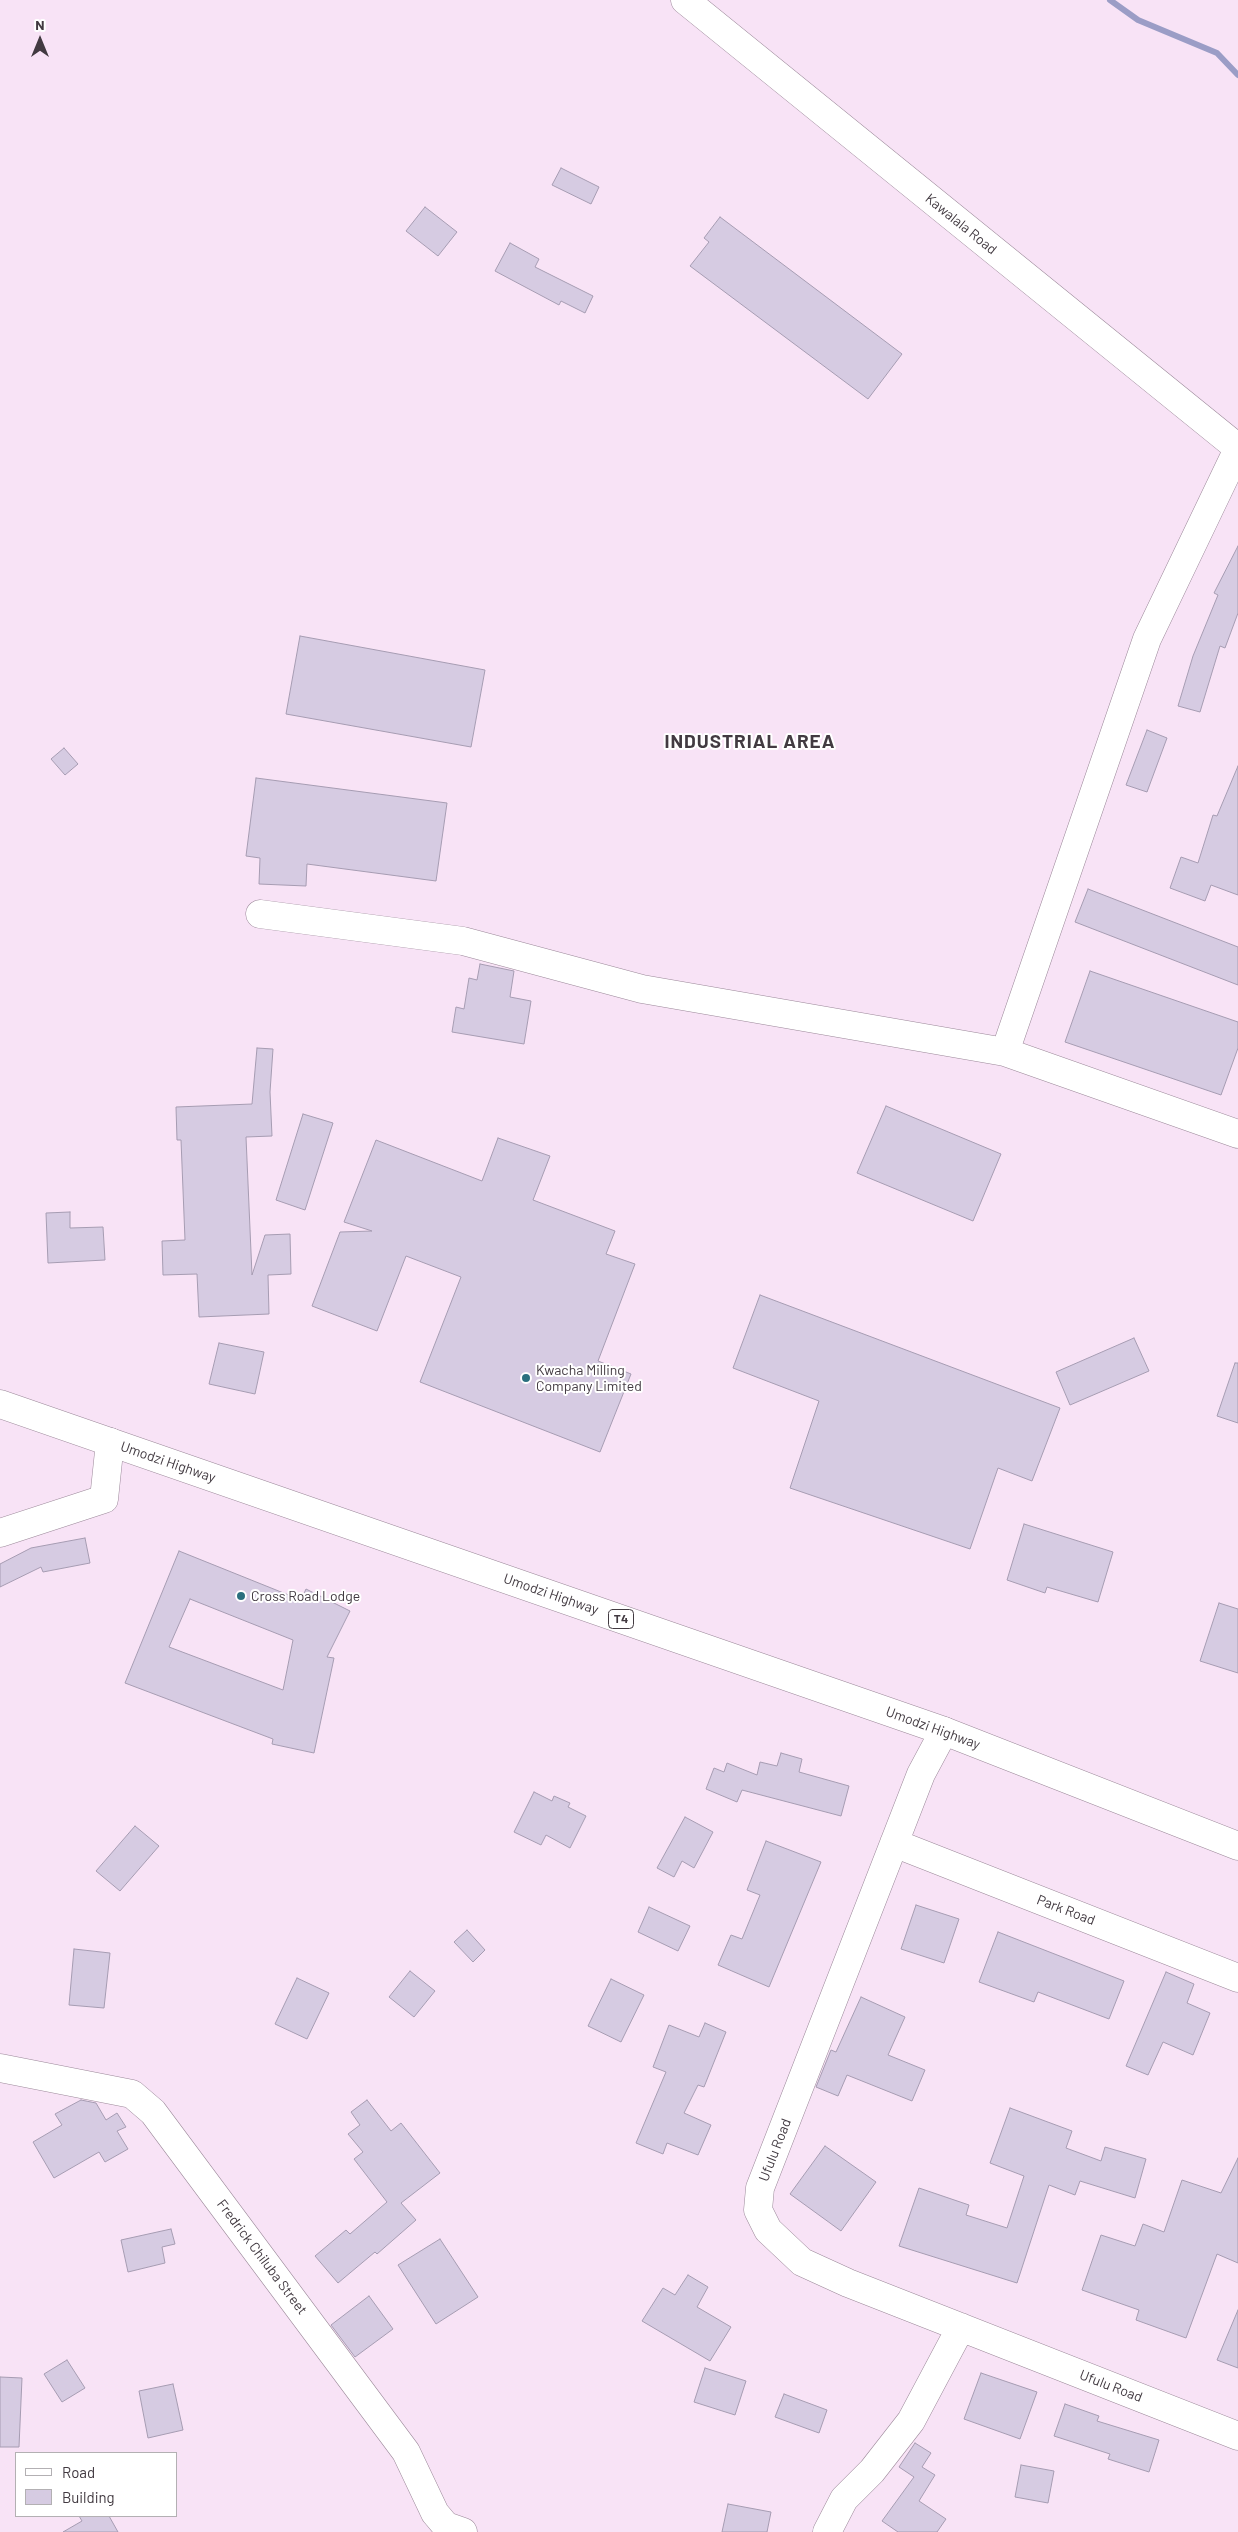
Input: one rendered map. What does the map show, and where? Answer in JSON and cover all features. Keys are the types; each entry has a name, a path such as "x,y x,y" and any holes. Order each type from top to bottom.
{"main road":[{"name":"Kawalala Road","path":"684,0 1238,448"},
{"path":"1005,1052 1146,638 1238,448"},
{"path":"260,914 464,941 642,989 1005,1052 1238,1134"},
{"name":"Umodzi Highway","path":"0,1404 944,1731 1238,1846"},
{"path":"0,1534 104,1498 110,1442"},
{"name":"Ufulu Road","path":"944,1731 921,1774 760,2188 758,2210 768,2230 802,2262 848,2283 1238,2436"},
{"name":"Park Road","path":"894,1843 1238,1978"},
{"name":"Fredrick Chiluba Street","path":"0,2068 132,2094 153,2112 406,2452 435,2513 446,2526 463,2532"},
{"path":"827,2532 844,2499 872,2471 911,2421 960,2327"}],"building":[{"path":"561,168 599,187 591,204 552,185"},
{"path":"425,207 457,232 438,256 406,231"},
{"path":"720,217 902,354 868,399 690,266 709,242 704,238"},
{"path":"510,243 539,259 535,267 593,296 585,313 561,301 559,305 495,271"},
{"path":"1238,546 1238,613 1225,648 1220,646 1200,712 1178,706 1193,656 1218,595 1214,593"},
{"path":"300,636 485,670 471,747 286,714"},
{"path":"1147,730 1167,738 1147,792 1126,785"},
{"path":"64,748 78,764 65,775 51,759"},
{"path":"1238,766 1238,895 1211,885 1205,901 1170,888 1181,857 1198,863 1213,815 1217,816"},
{"path":"256,778 447,803 436,881 307,864 306,886 259,884 260,858 246,856"},
{"path":"1088,889 1238,947 1238,985 1075,922"},
{"path":"480,964 514,971 510,997 531,1001 524,1044 452,1032 456,1007 464,1009 469,978 477,980"},
{"path":"1090,971 1238,1022 1238,1048 1221,1095 1065,1042"},
{"path":"257,1048 273,1049 270,1092 272,1136 246,1137 252,1275 265,1235 290,1234 291,1274 268,1275 269,1314 199,1317 197,1274 163,1275 162,1241 185,1240 181,1140 177,1140 176,1107 252,1104"},
{"path":"886,1106 1001,1154 973,1221 857,1173"},
{"path":"303,1114 333,1123 305,1210 276,1200"},
{"path":"498,1138 550,1156 533,1200 615,1231 606,1254 635,1264 598,1361 631,1374 600,1452 420,1382 461,1277 406,1256 377,1331 312,1306 340,1232 372,1231 344,1222 376,1140 482,1181"},
{"path":"70,1212 70,1228 103,1227 105,1260 48,1263 46,1213"},
{"path":"760,1295 1060,1408 1032,1481 998,1468 970,1549 790,1488 819,1401 733,1368"},
{"path":"1134,1338 1149,1371 1070,1405 1056,1372"},
{"path":"219,1343 264,1352 255,1394 209,1384"},
{"path":"1235,1363 1238,1363 1238,1423 1217,1416"},
{"path":"1024,1524 1113,1552 1098,1602 1047,1587 1045,1593 1007,1580"},
{"path":"85,1538 90,1563 43,1572 41,1567 0,1587 0,1564 31,1548"},
{"path":"179,1551 301,1600 306,1589 350,1611 327,1657 334,1658 314,1753 272,1744 273,1739 125,1683","holes":["190,1599 293,1640 283,1690 169,1647"]},
{"path":"1219,1603 1238,1609 1238,1673 1200,1661"},
{"path":"781,1753 802,1759 799,1772 849,1786 841,1816 742,1790 737,1802 706,1789 714,1768 724,1772 727,1763 757,1775 760,1762 777,1766"},
{"path":"534,1792 552,1801 554,1796 570,1803 568,1807 586,1816 570,1848 546,1835 541,1845 514,1832"},
{"path":"685,1817 713,1832 694,1868 682,1861 674,1877 657,1868"},
{"path":"135,1826 159,1846 120,1891 96,1871"},
{"path":"766,1841 821,1862 769,1987 718,1965 731,1935 742,1939 760,1895 747,1890"},
{"path":"916,1905 959,1919 944,1963 901,1949"},
{"path":"649,1907 690,1926 678,1951 638,1932"},
{"path":"467,1930 485,1950 473,1962 454,1942"},
{"path":"998,1932 1124,1981 1109,2019 1038,1992 1034,2002 979,1982"},
{"path":"74,1949 110,1953 104,2008 69,2005"},
{"path":"410,1971 435,1991 414,2017 389,1997"},
{"path":"1166,1972 1194,1984 1187,2003 1210,2013 1193,2055 1163,2042 1148,2075 1126,2066"},
{"path":"297,1978 329,1993 307,2039 275,2024"},
{"path":"611,1979 644,1995 621,2042 588,2026"},
{"path":"861,1997 905,2017 888,2055 925,2070 912,2101 847,2075 838,2096 816,2087 831,2050 836,2052"},
{"path":"705,2023 726,2032 704,2087 698,2085 684,2113 711,2125 698,2155 667,2143 663,2154 636,2143 666,2072 653,2067 669,2025 699,2037"},
{"path":"81,2100 96,2103 106,2120 117,2113 126,2127 117,2131 128,2149 105,2162 99,2152 54,2178 33,2142 62,2125 55,2114"},
{"path":"367,2100 391,2131 401,2123 440,2173 401,2203 416,2220 377,2254 375,2252 338,2283 315,2256 346,2230 350,2234 387,2202 354,2159 363,2152 348,2134 360,2125 351,2112"},
{"path":"1010,2108 1072,2131 1066,2148 1101,2161 1105,2147 1146,2159 1135,2198 1080,2181 1075,2195 1049,2185 1017,2283 899,2246 919,2188 969,2205 966,2215 1007,2228 1024,2176 990,2163"},
{"path":"825,2146 876,2182 841,2231 790,2194"},
{"path":"1238,2158 1238,2263 1217,2254 1186,2338 1136,2320 1139,2310 1082,2290 1101,2235 1135,2246 1143,2224 1164,2232 1182,2180 1221,2193"},
{"path":"171,2229 175,2244 162,2247 165,2263 128,2272 121,2240"},
{"path":"440,2239 478,2297 436,2324 398,2265"},
{"path":"688,2275 708,2287 697,2307 731,2327 710,2361 642,2321 663,2288 675,2295"},
{"path":"369,2296 393,2329 355,2357 331,2325"},
{"path":"1238,2310 1238,2368 1217,2360"},
{"path":"67,2360 85,2388 62,2402 44,2374"},
{"path":"705,2368 746,2381 735,2415 694,2402"},
{"path":"981,2373 1037,2392 1020,2439 964,2419"},
{"path":"0,2377 22,2378 19,2447 0,2447"},
{"path":"173,2384 183,2430 148,2438 139,2391"},
{"path":"784,2394 827,2410 819,2433 775,2417"},
{"path":"1065,2404 1099,2416 1097,2421 1159,2440 1149,2472 1108,2459 1110,2454 1054,2436"},
{"path":"915,2443 931,2453 922,2467 935,2475 919,2501 946,2519 937,2532 898,2532 882,2521 914,2477 899,2467"},
{"path":"1021,2465 1054,2471 1048,2503 1015,2497"},
{"path":"728,2504 771,2512 767,2532 722,2532"},
{"path":"80,2517 110,2517 118,2532 63,2532 82,2521"}],"waterway":[{"path":"1110,0 1138,20 1217,53 1238,75"}],"place":[{"name":"Kwacha Milling Company Limited","path":"526,1378"},
{"name":"Cross Road Lodge","path":"241,1596"}],"district":[{"name":"INDUSTRIAL AREA","path":"750,742"}]}
